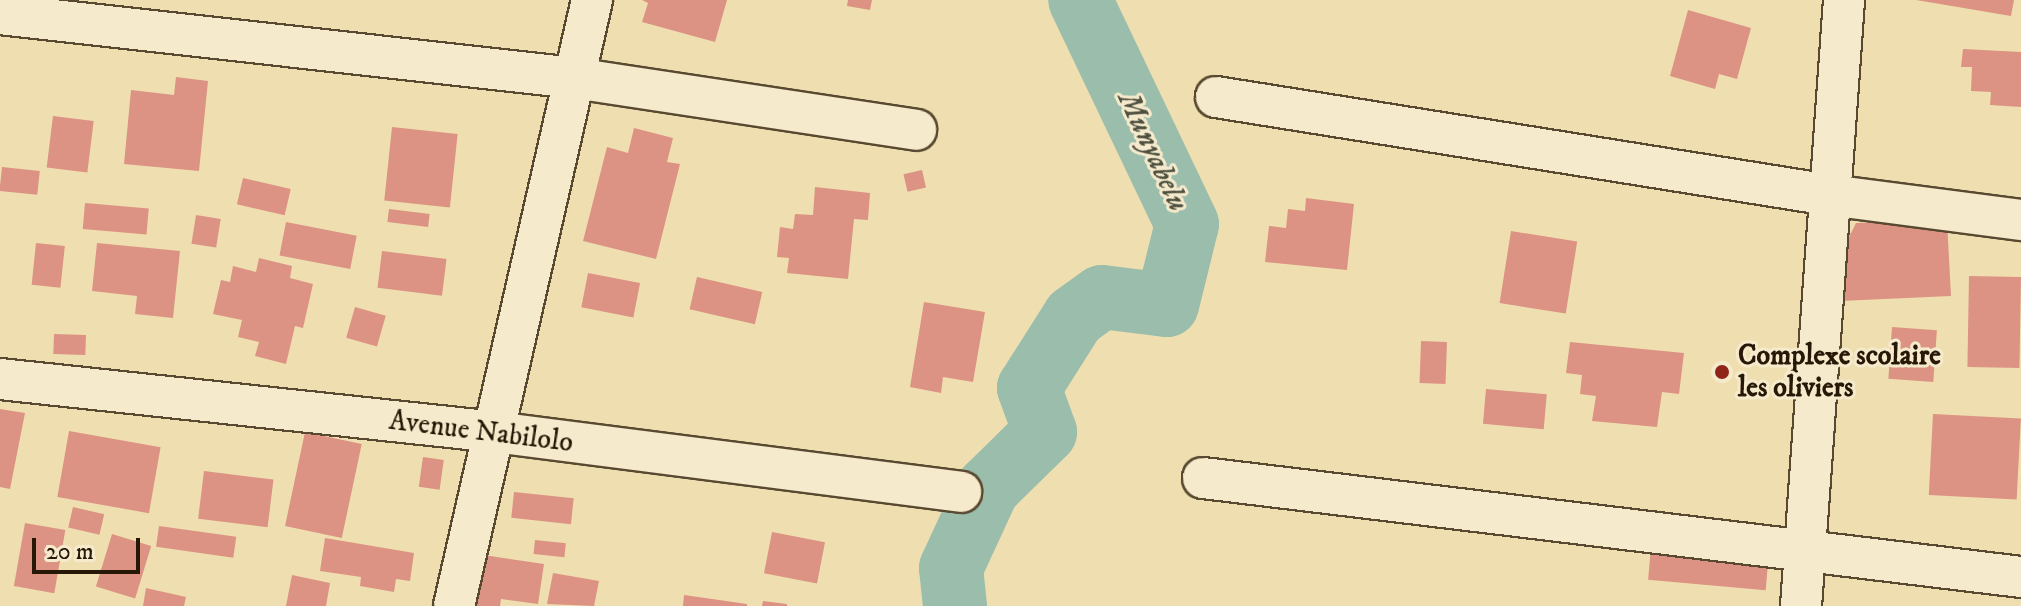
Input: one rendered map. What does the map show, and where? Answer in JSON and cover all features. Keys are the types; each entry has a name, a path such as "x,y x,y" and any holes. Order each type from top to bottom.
{"street":[{"path":"454,606 592,0"},
{"path":"1801,606 1844,0"},
{"path":"0,14 574,78 916,130"},
{"path":"1216,97 1829,195 2021,220"},
{"name":"Avenue Nabilolo","path":"0,379 494,432 961,492"},
{"path":"1203,478 1804,548 2021,577"}],"building":[{"path":"642,0 727,0 715,42 642,22 648,3"},
{"path":"848,0 872,0 870,10 847,6"},
{"path":"1916,0 2014,0 2011,16"},
{"path":"1688,10 1751,28 1737,79 1719,74 1715,89 1670,76"},
{"path":"1963,49 2021,52 2021,107 1990,105 1991,92 1971,91 1972,67 1961,67"},
{"path":"176,77 208,81 199,171 124,164 131,90 174,95"},
{"path":"53,116 94,121 87,173 47,168"},
{"path":"392,127 458,134 450,207 384,201"},
{"path":"634,128 673,138 667,162 680,164 656,259 583,241 607,147 628,153"},
{"path":"2,167 40,171 37,195 0,191"},
{"path":"922,170 926,188 908,192 903,174"},
{"path":"243,178 291,189 285,215 237,204"},
{"path":"815,187 870,193 868,220 854,219 848,279 787,273 789,258 777,257 780,227 793,229 795,214 813,215"},
{"path":"1306,198 1354,204 1347,270 1265,262 1269,226 1286,228 1288,209 1305,211"},
{"path":"85,203 149,209 146,234 83,229"},
{"path":"389,209 430,214 428,227 387,222"},
{"path":"196,215 221,219 216,248 191,244"},
{"path":"1947,220 1951,296 1840,301 1838,259 1856,223"},
{"path":"286,222 357,236 350,269 280,255"},
{"path":"1511,231 1577,241 1566,314 1500,303"},
{"path":"36,243 65,246 60,288 32,285"},
{"path":"97,243 180,251 173,318 135,314 137,296 92,291"},
{"path":"382,251 447,259 442,296 377,288"},
{"path":"259,258 292,266 290,278 313,284 303,328 295,326 286,364 255,356 259,342 238,337 242,320 213,314 221,280 230,282 233,266 256,272"},
{"path":"588,273 640,283 633,317 581,307"},
{"path":"1969,276 2021,277 2019,368 1967,367"},
{"path":"697,277 762,292 755,324 690,309"},
{"path":"924,302 985,312 973,382 943,377 941,393 910,387"},
{"path":"355,307 386,316 377,347 346,338"},
{"path":"1892,327 1937,330 1933,382 1888,379"},
{"path":"54,334 86,335 85,355 53,354"},
{"path":"1421,341 1447,342 1446,384 1420,383"},
{"path":"1570,342 1684,353 1679,394 1662,392 1657,427 1592,421 1596,396 1580,394 1582,375 1566,373"},
{"path":"1486,389 1547,394 1544,429 1483,424"},
{"path":"0,409 25,413 10,489 0,487"},
{"path":"1933,414 2021,419 2017,499 1929,495"},
{"path":"69,431 161,447 149,513 57,497"},
{"path":"305,432 362,444 342,538 285,526"},
{"path":"423,457 444,460 440,490 419,487"},
{"path":"204,471 273,480 268,527 198,519"},
{"path":"514,492 574,498 571,524 511,518"},
{"path":"73,507 104,514 99,535 68,527"},
{"path":"25,523 65,530 54,593 14,586"},
{"path":"159,526 236,537 233,558 156,547"},
{"path":"772,532 825,542 817,584 764,573"},
{"path":"112,534 151,546 135,599 96,587"},
{"path":"325,538 414,553 410,581 396,579 394,592 360,586 361,577 320,571"},
{"path":"535,540 566,543 564,557 534,554"},
{"path":"1651,547 1769,557 1766,590 1648,580"},
{"path":"477,554 544,564 538,604 501,599 500,606 470,606"},
{"path":"553,573 599,581 594,606 547,604"},
{"path":"292,575 330,583 326,606 286,606"},
{"path":"146,588 186,597 184,606 143,606"},
{"path":"684,595 747,604 747,606 683,606"},
{"path":"763,601 787,604 787,606 762,606"}],"waterway":[{"name":"Munyabelu","path":"955,606 951,568 988,488 1045,432 1029,388 1074,317 1102,297 1167,305 1187,224 1080,0"}],"place":[{"name":"Complexe scolaire les oliviers","path":"1722,372"}]}
